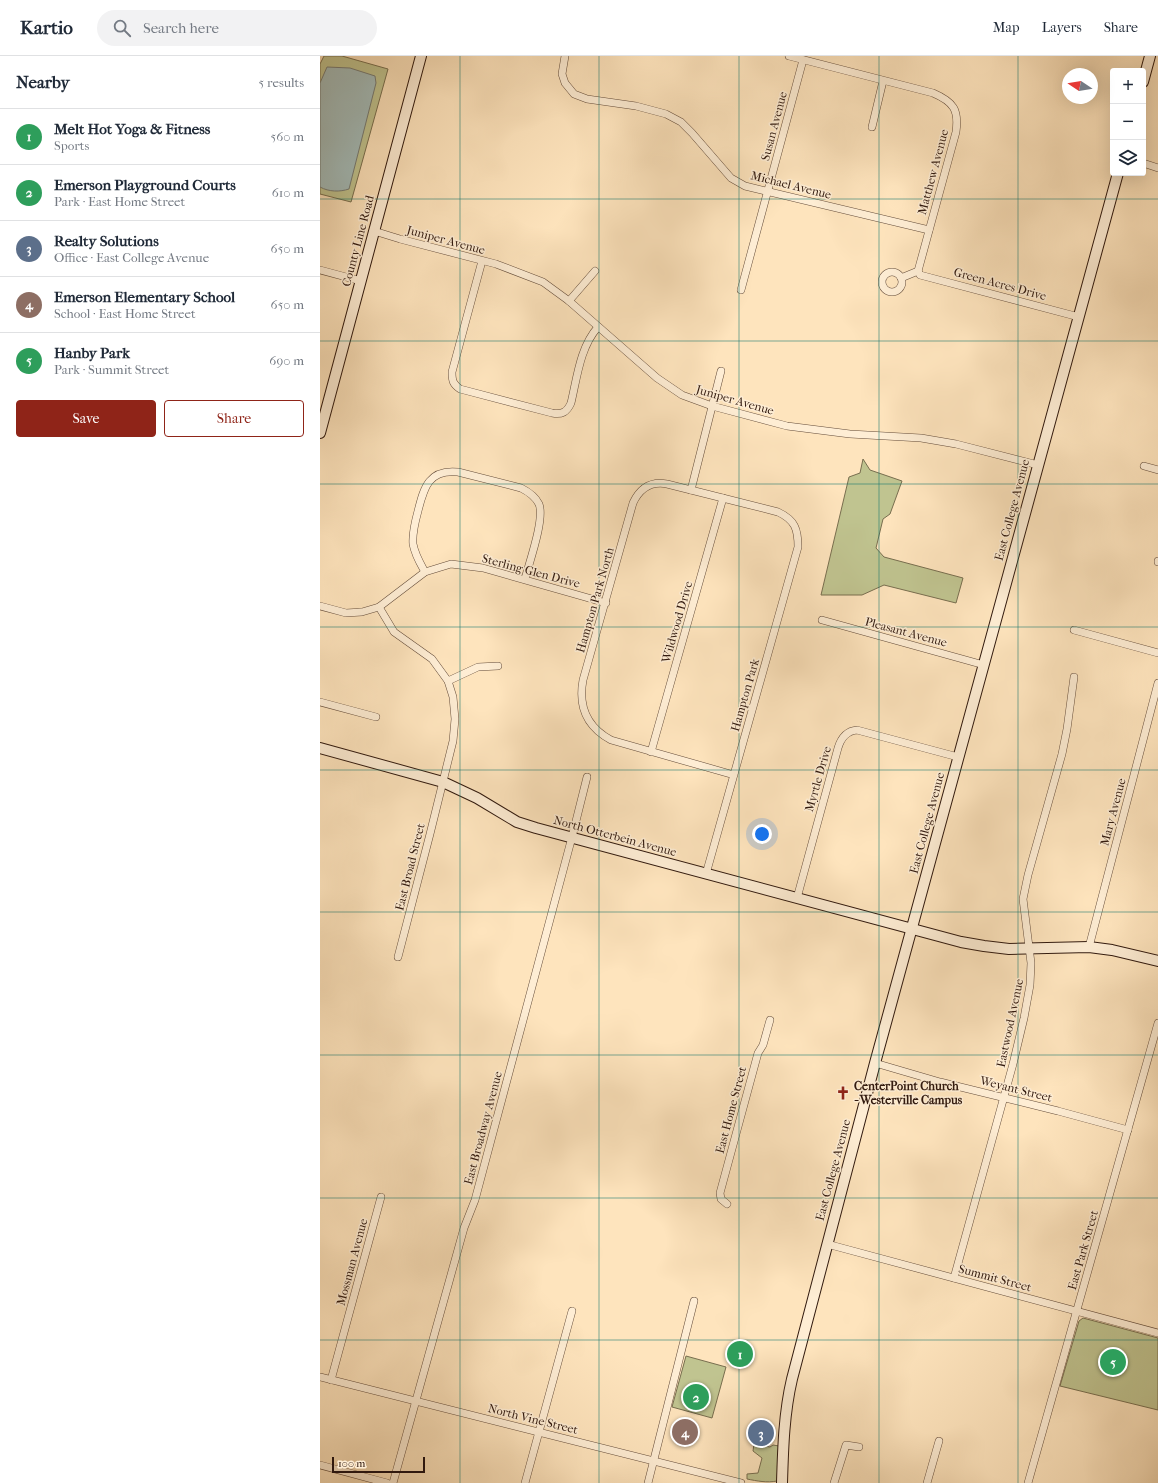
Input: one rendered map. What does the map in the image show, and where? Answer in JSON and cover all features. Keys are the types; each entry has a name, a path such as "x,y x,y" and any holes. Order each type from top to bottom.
{"street":[{"name":"County Line Road","path":"320,433 421,56"},
{"name":"Michael Avenue","path":"565,56 562,74 565,83 574,94 587,99 636,106 666,114 681,122 731,178 745,186 929,230"},
{"name":"Matthew Avenue","path":"789,56 933,93 946,98 954,108 958,120 956,132 918,271"},
{"path":"1146,71 1150,56"},
{"name":"Susan Avenue","path":"741,290 803,60"},
{"path":"872,127 883,81"},
{"path":"1146,164 1158,168"},
{"name":"East College Avenue","path":"782,1483 784,1426 787,1398 875,1063 1117,176"},
{"name":"Juniper Avenue","path":"374,231 496,264 543,282 569,301 658,378 682,395 712,406 787,426 850,434 921,438 956,444 1038,465"},
{"path":"482,261 452,372 454,385 460,389 466,392 552,413 564,413 569,409 571,403 583,354 591,335 598,327"},
{"path":"320,270 361,281"},
{"path":"569,301 595,271"},
{"path":"901,278 918,271"},
{"name":"Green Acres Drive","path":"918,271 920,275 1079,316"},
{"path":"721,372 691,490 723,498"},
{"path":"1144,466 1158,470"},
{"path":"425,572 415,553 413,542 415,523 426,485 436,474 450,471 521,488 529,492 536,499 541,512 540,525 525,579"},
{"name":"Hampton Park North","path":"651,752 611,740 593,726 584,710 581,698 582,688 633,503 640,492 650,485 664,483 691,490"},
{"name":"Hampton Park","path":"706,874 798,547 798,534 793,523 786,516 778,512 723,498"},
{"name":"Wildwood Drive","path":"651,752 723,498"},
{"name":"Sterling Glen Drive","path":"320,606 346,613 362,612 379,607 425,572 451,564 483,568 606,603"},
{"path":"379,607 394,632 432,660 448,681 478,667 498,666"},
{"name":"Pleasant Avenue","path":"822,620 984,665"},
{"path":"1074,630 1158,653"},
{"name":"Eastwood Avenue","path":"954,1278 1004,1098 1020,1034 1030,985 1030,948 1023,899 1062,754 1074,677"},
{"name":"East Broad Street","path":"398,957 453,741 455,719 453,698 448,681"},
{"name":"Mary Avenue","path":"1089,947 1158,683"},
{"path":"320,702 376,717"},
{"name":"Myrtle Drive","path":"797,898 838,748 847,732 857,730 958,757"},
{"name":"North Otterbein Avenue","path":"320,748 443,782 477,798 517,822 536,828 912,930 984,946 1009,949 1089,947 1112,950 1158,961"},
{"path":"651,752 734,775"},
{"name":"East Broadway Avenue","path":"393,1483 464,1228 475,1200 572,837 586,777"},
{"name":"East Home Street","path":"727,1204 721,1200 720,1193 758,1054 763,1045 770,1020"},
{"name":"East Park Street","path":"1028,1483 1158,1023"},
{"name":"Weyant Street","path":"875,1063 940,1082 1128,1130"},
{"name":"Mossman Avenue","path":"331,1380 381,1197"},
{"name":"Summit Street","path":"827,1244 1158,1333"},
{"path":"648,1483 694,1301"},
{"path":"525,1483 572,1311"},
{"name":"North Vine Street","path":"320,1377 736,1482"},
{"path":"927,1483 939,1442"},
{"path":"834,1483 846,1445 859,1447"},
{"path":"320,1466 387,1483"}],"green space":[{"path":"324,56 342,56 388,69 351,202 320,194 320,64"},
{"path":"863,459 870,470 902,481 890,514 883,519 876,548 884,557 963,578 956,603 884,585 862,595 821,595 849,477 860,473"},
{"path":"1083,1318 1158,1338 1158,1410 1060,1386 1079,1321"},
{"path":"686,1356 726,1367 712,1418 672,1407"},
{"path":"754,1444 770,1447 773,1445 779,1446 777,1481 766,1482 747,1479 747,1474 758,1473 762,1458 753,1451"}],"water":[{"path":"327,67 350,68 375,76 376,83 349,189 342,191 331,191 320,187 320,83"}],"place":[{"name":"CenterPoint Church - Westerville Campus","path":"843,1093"},
{"name":"Melt Hot Yoga & Fitness","path":"740,1354"},
{"name":"Hanby Park","path":"1113,1362"},
{"name":"Emerson Playground Courts","path":"696,1397"},
{"name":"Emerson Elementary School","path":"685,1432"},
{"name":"Realty Solutions","path":"761,1433"}]}
